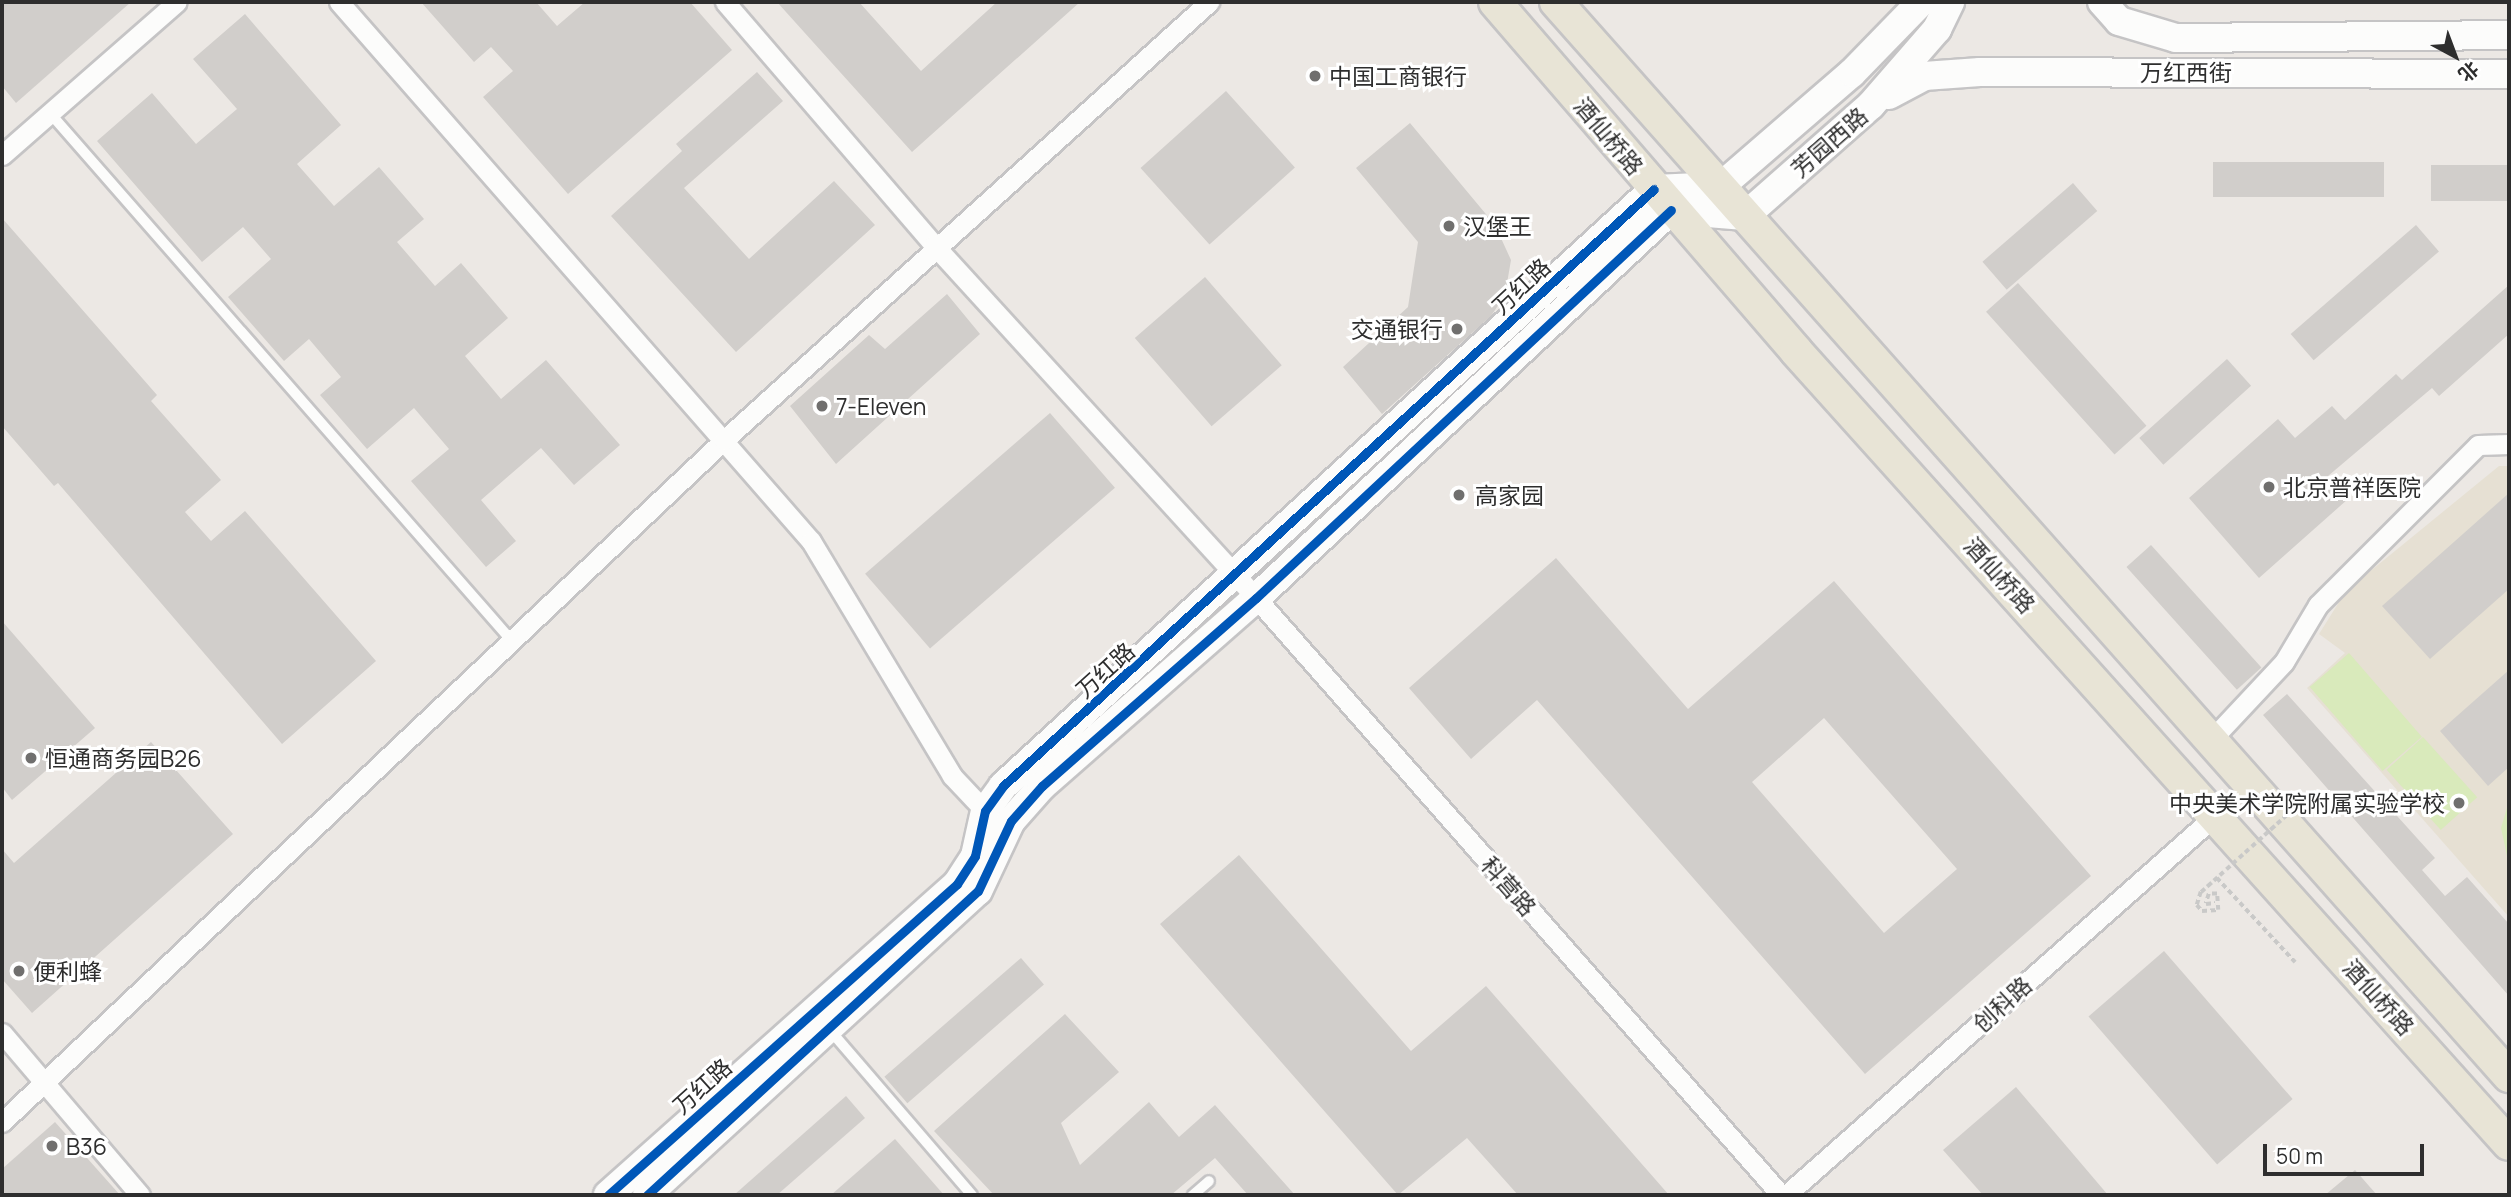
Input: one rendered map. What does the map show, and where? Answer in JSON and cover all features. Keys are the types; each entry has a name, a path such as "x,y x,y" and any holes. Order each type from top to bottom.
{"main road":[{"name":"酒仙桥路","path":"1495,2 1663,199 2217,814 2509,1144"},
{"name":"酒仙桥路","path":"1556,2 2509,1076"}],"street":[{"path":"2,155 177,2"},
{"path":"339,2 811,541 952,776 985,811"},
{"name":"科营路","path":"725,2 934,245 1255,598 1784,1195"},
{"path":"2,1122 934,245 1209,2"},
{"name":"芳园西路","path":"1721,186 1852,73 1921,2"},
{"name":"芳园西路","path":"1745,216 1871,105 1937,29 1950,2"},
{"name":"万红西街","path":"2102,2 2119,20 2176,38 2509,35"},
{"name":"万红西街","path":"1871,105 1924,76 1980,72 2509,74"},
{"path":"1663,199 1721,186"},
{"path":"1663,199 1745,216"},
{"name":"万红路","path":"608,1195 957,884 975,856 985,811 1003,786 1663,199"},
{"name":"万红路","path":"647,1195 978,891 1011,821 1042,786 1255,598 1663,199"},
{"path":"2210,741 2284,662 2318,605 2478,445 2509,444"},
{"name":"创科路","path":"1784,1195 2217,814"},
{"path":"2,1033 140,1195"}],"lane":[{"path":"49,112 512,642"},
{"path":"829,1029 972,1195"},
{"path":"1193,1195 1209,1181"}],"path":[{"path":"2215,902 2206,904 2209,894 2217,894 2218,910 2202,911 2197,905 2201,892 2299,804"},
{"path":"2217,878 2295,962"}],"shaded area":[{"name":"中央美术学院附属实验学校","path":"2499,466 2509,466 2509,917 2307,688 2345,653 2319,634 2346,591"}],"green space":[{"path":"2349,653 2422,737 2383,771 2310,687"},
{"path":"2423,737 2477,797 2441,830 2387,770"},
{"path":"2509,801 2509,865 2501,828"}],"building":[{"path":"2,2 131,2 16,103 2,86"},
{"path":"421,2 536,2 557,26 585,2 690,2 732,50 568,194 483,97 513,71 491,47 474,62"},
{"path":"777,2 859,2 921,71 997,2 1080,2 912,152"},
{"path":"245,14 341,125 297,164 334,206 379,167 424,219 397,242 435,286 461,263 508,318 465,356 501,399 546,360 620,445 574,485 541,448 481,500 516,541 486,567 411,481 449,449 414,408 367,449 320,395 341,377 309,339 284,361 228,297 271,259 243,227 202,262 97,141 152,93 196,144 237,109 193,59"},
{"path":"757,72 783,101 684,188 749,259 834,181 875,225 736,352 611,216 682,151 676,144"},
{"path":"1226,91 1295,168 1209,244 1141,168"},
{"path":"1410,123 1495,225 1511,260 1505,295 1491,316 1382,414 1343,367 1408,307 1418,242 1356,168"},
{"path":"2213,162 2384,162 2384,197 2213,197"},
{"path":"2431,165 2509,165 2509,201 2431,201"},
{"path":"2073,183 2097,211 2007,290 1982,262"},
{"path":"2,218 157,395 151,401 221,480 185,512 211,541 245,511 376,661 282,744 58,483 54,486 2,426"},
{"path":"2416,225 2439,251 2314,360 2291,334"},
{"path":"1205,277 1282,365 1212,426 1135,338"},
{"path":"2018,283 2146,426 2115,454 1986,312"},
{"name":"北京普祥医院","path":"2509,285 2509,334 2439,396 2432,388 2328,476 2348,499 2259,578 2189,498 2278,419 2295,438 2332,406 2345,420 2396,374 2402,380"},
{"path":"947,294 980,334 836,464 790,406 869,335 885,349"},
{"path":"2227,359 2251,386 2163,465 2139,438"},
{"path":"1050,413 1115,488 930,648 865,574"},
{"path":"2509,493 2509,589 2430,659 2382,606"},
{"path":"2151,545 2261,668 2237,690 2126,567"},
{"path":"1556,558 1688,709 1834,581 2091,876 1865,1074 1537,700 1471,759 1409,688","holes":["1824,718 1957,869 1884,933 1752,782"]},
{"name":"恒通商务园B26","path":"2,621 95,728 12,800 2,787"},
{"path":"2509,670 2509,767 2488,786 2440,731"},
{"path":"2287,694 2435,858 2422,870 2445,896 2467,877 2509,924 2509,996 2263,715"},
{"path":"151,742 233,834 32,1013 2,979 2,849 14,863"},
{"path":"1239,855 1411,1051 1486,986 1669,1195 1518,1195 1467,1138 1398,1195 1160,924"},
{"path":"2164,951 2293,1099 2217,1165 2089,1017"},
{"path":"1021,958 1044,984 907,1103 884,1077"},
{"path":"1065,1014 1119,1072 1061,1123 1080,1165 1149,1102 1179,1137 1215,1105 1295,1195 1248,1195 1215,1158 1171,1195 994,1195 934,1131"},
{"path":"2016,1087 2108,1195 1983,1195 1943,1150"},
{"path":"846,1096 865,1118 777,1195 734,1195"},
{"name":"B36","path":"55,1122 120,1195 2,1195 2,1169"},
{"path":"895,1139 944,1195 831,1195"},
{"path":"2355,1170 2377,1195 2325,1195"}],"cycle path":[{"path":"608,1195 957,884 975,856 985,811 1003,786 1654,189"},
{"path":"647,1195 978,891 1011,821 1042,786 1256,598 1671,210"}],"place":[{"name":"中国工商银行","path":"1315,76"},
{"name":"汉堡王","path":"1449,226"},
{"name":"交通银行","path":"1457,329"},
{"name":"7-Eleven","path":"822,406"},
{"name":"北京普祥医院","path":"2269,487"},
{"name":"高家园","path":"1459,495"},
{"name":"恒通商务园B26","path":"31,758"},
{"name":"中央美术学院附属实验学校","path":"2459,803"},
{"name":"便利蜂","path":"19,971"},
{"name":"B36","path":"52,1146"}]}
